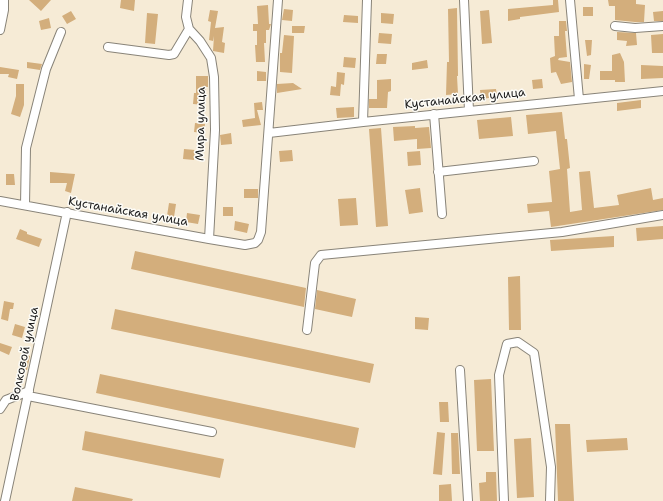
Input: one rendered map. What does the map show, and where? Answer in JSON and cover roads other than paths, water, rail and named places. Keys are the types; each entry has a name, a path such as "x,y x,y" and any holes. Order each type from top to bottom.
{"street":[{"path":"0,30 4,10 4,0"},
{"name":"Мира улица","path":"188,0 186,17 189,29 200,41 211,58 214,77 215,130 209,239"},
{"path":"269,133 278,0"},
{"path":"363,122 366,0"},
{"path":"464,0 469,111"},
{"path":"570,0 579,99"},
{"path":"616,26 635,28 663,26"},
{"path":"108,47 169,55 174,54 189,29"},
{"path":"25,206 26,148 46,69 61,32"},
{"name":"Кустанайская улица","path":"0,201 209,239 251,244 258,240 261,232 269,133 434,114 663,91"},
{"path":"434,114 442,214"},
{"path":"438,172 534,161"},
{"name":"Волковой улица","path":"5,501 67,212"},
{"path":"307,330 315,263 321,255 562,232 663,215"},
{"path":"504,501 499,374 507,344 518,342 534,353 551,468 550,501"},
{"path":"460,370 468,501"},
{"path":"0,409 6,400 28,394 212,432"}]}
